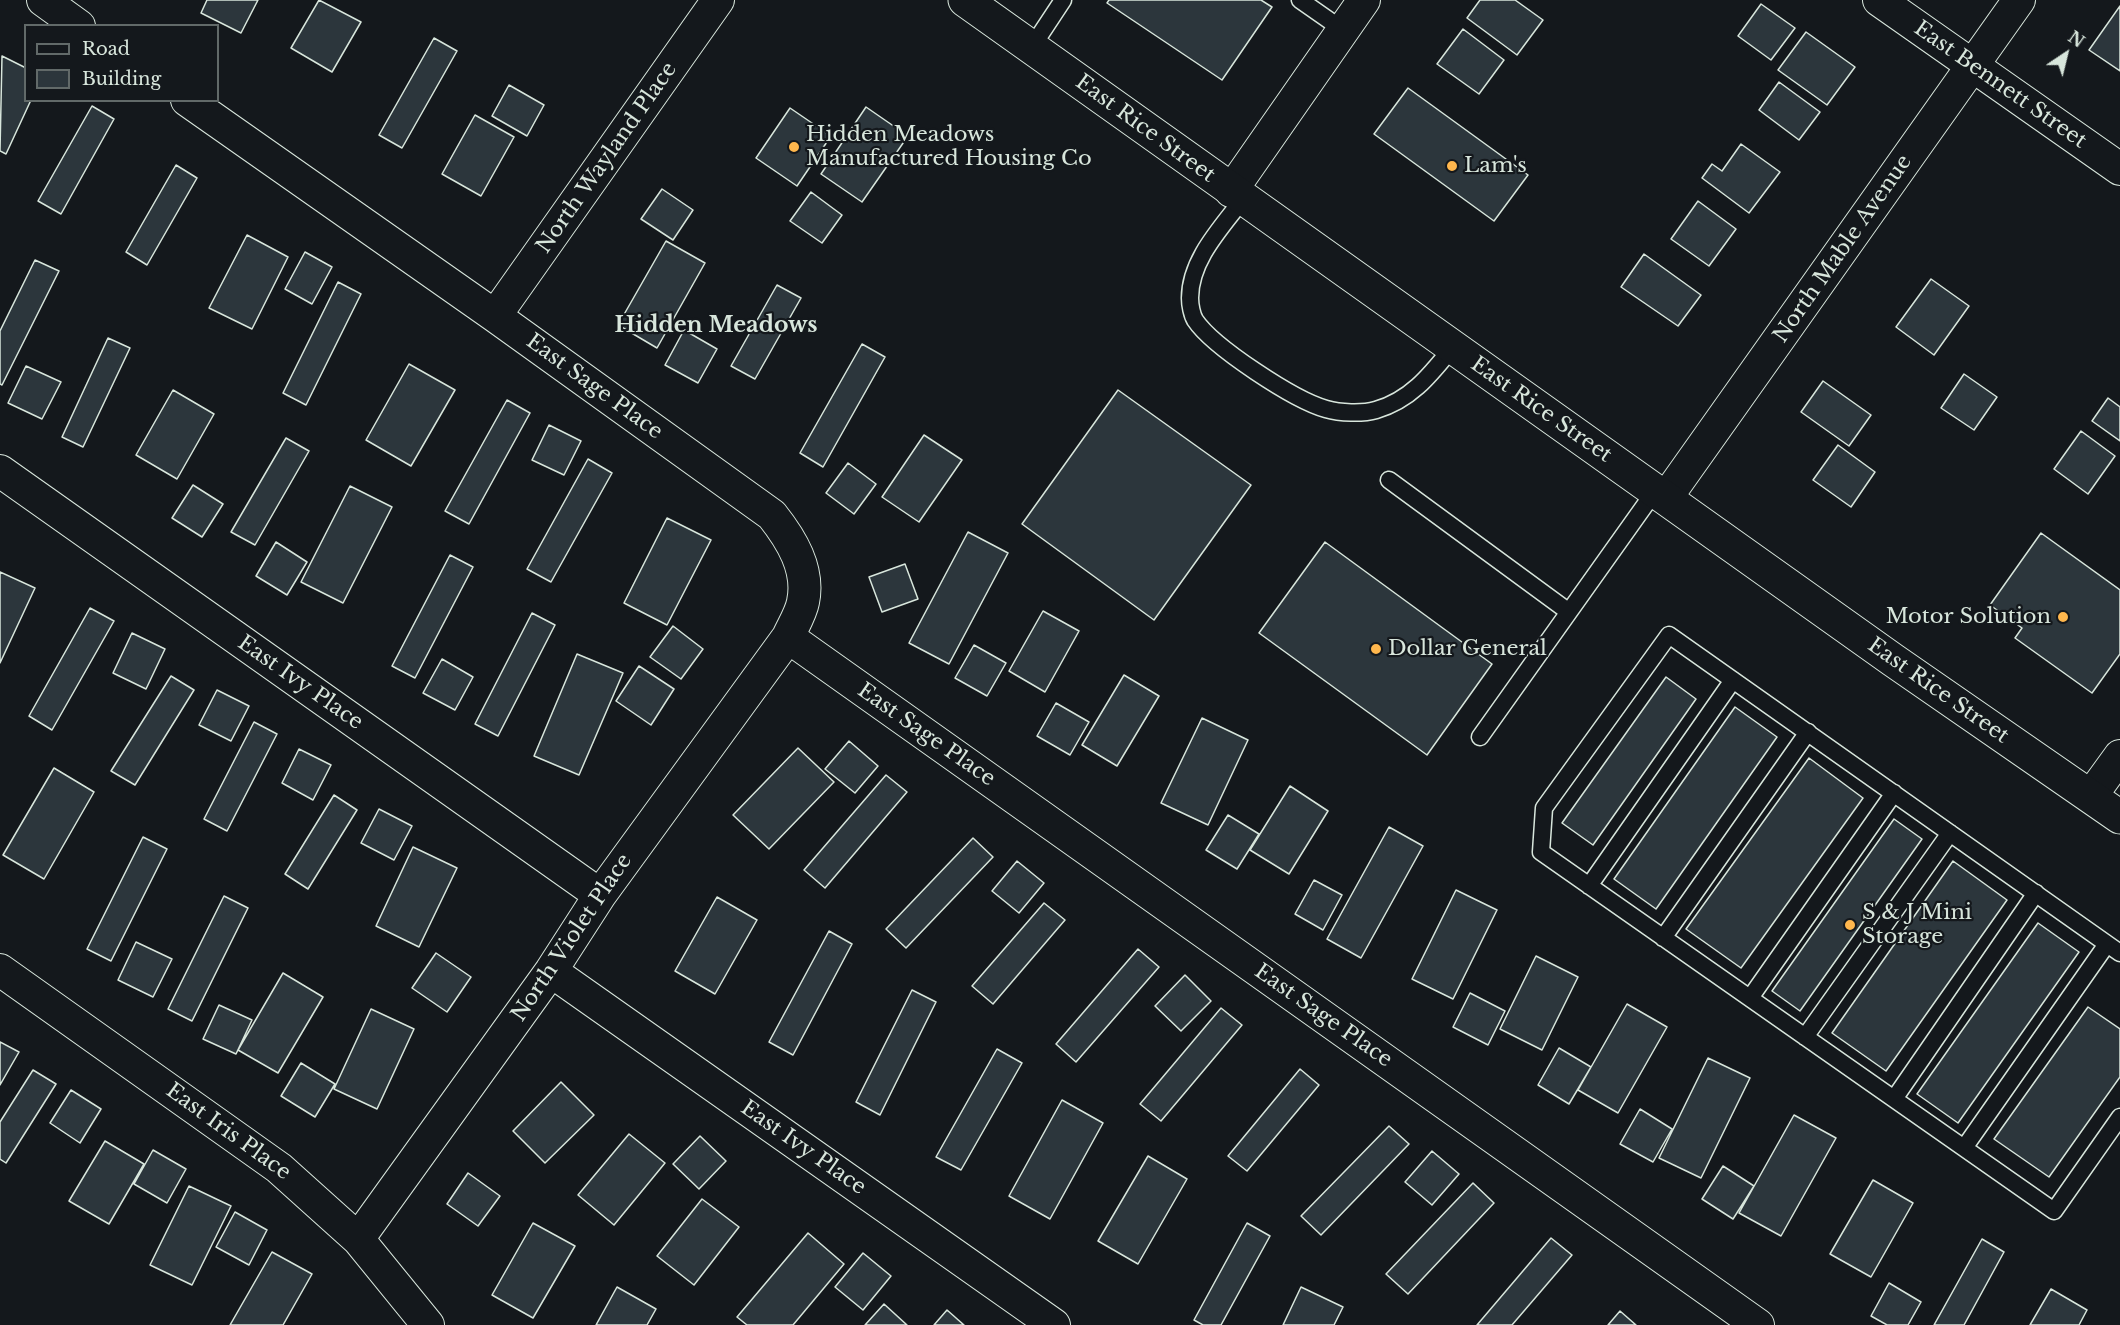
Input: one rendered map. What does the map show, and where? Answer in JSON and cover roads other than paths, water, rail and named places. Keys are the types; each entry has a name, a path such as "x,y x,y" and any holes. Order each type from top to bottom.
{"main road":[{"name":"East Rice Street","path":"965,0 1893,660 2120,817"}],"street":[{"path":"43,0 76,24"},
{"name":"North Wayland Place","path":"495,316 718,0"},
{"path":"1237,195 1364,0"},
{"name":"East Bennett Street","path":"1879,0 2120,170"},
{"name":"North Mable Avenue","path":"1661,495 2019,0"},
{"name":"East Sage Place","path":"190,102 495,316 772,515 787,534 804,568 803,601 788,637 1758,1325"},
{"name":"East Ivy Place","path":"0,471 600,895"},
{"name":"North Violet Place","path":"358,1239 551,971 600,895 788,637"},
{"path":"2091,796 2120,756"},
{"name":"East Iris Place","path":"0,970 279,1167 358,1239 428,1325"},
{"name":"East Ivy Place","path":"551,971 1054,1325"}],"lane":[{"path":"1032,47 1063,0"},
{"path":"1300,0 1343,30"},
{"path":"1237,195 1194,273 1190,299 1194,318 1210,339 1295,397 1328,410 1355,412 1375,410 1396,402 1415,390 1452,348"},
{"path":"1389,480 1569,612"},
{"path":"1480,737 1569,612 1661,495"},
{"path":"1964,1148 2114,948 1669,635 1544,808 1541,852 1663,938 1750,998 1805,1037 1964,1148 2055,1211 2120,1117"},
{"path":"1589,886 1733,680"},
{"path":"1663,938 1808,732"},
{"path":"1750,998 1894,793"},
{"path":"1805,1037 1950,833"},
{"path":"1894,1099 2036,893"}],"place":[{"name":"Hidden Meadows Manufactured Housing Co","path":"794,147"},
{"name":"Lam's","path":"1452,166"},
{"name":"Motor Solution","path":"2063,617"},
{"name":"Dollar General","path":"1376,649"},
{"name":"S & J Mini Storage","path":"1850,925"}],"district":[{"name":"Hidden Meadows","path":"716,326"}]}
